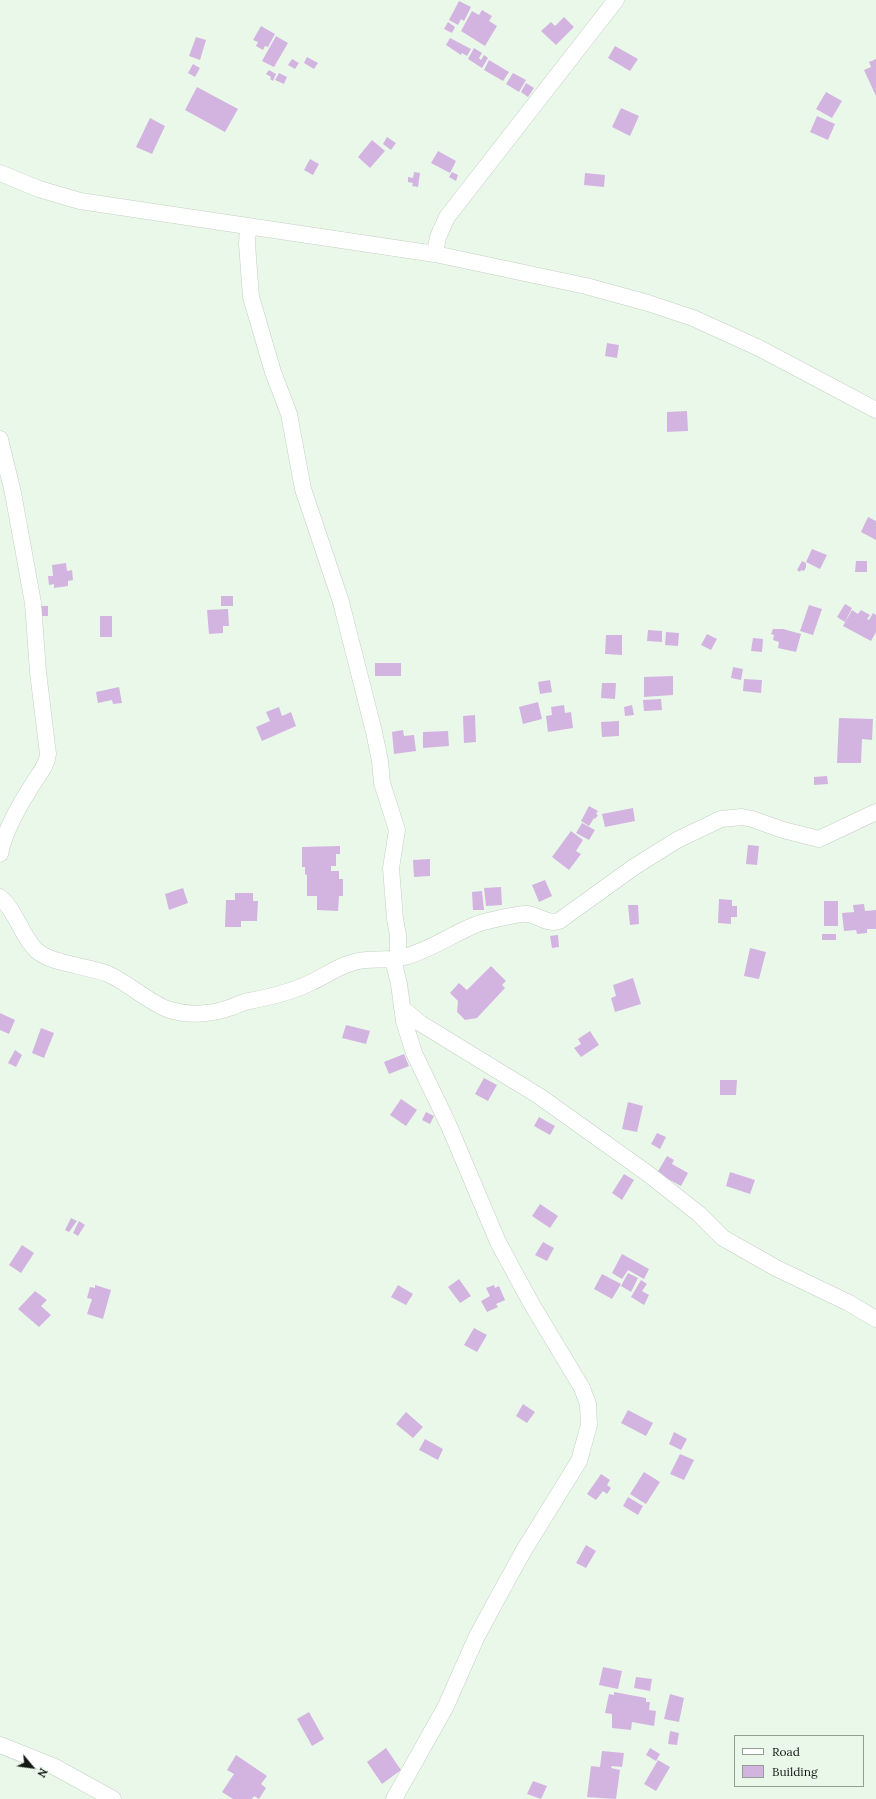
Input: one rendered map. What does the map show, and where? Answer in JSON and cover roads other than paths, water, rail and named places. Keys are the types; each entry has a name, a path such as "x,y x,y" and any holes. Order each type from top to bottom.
{"street":[{"path":"435,254 438,237 447,218 616,0"},
{"path":"0,172 39,190 80,201 435,254 586,286 648,303 693,318 759,348 876,410"},
{"path":"248,226 247,244 251,297 273,372 289,414 303,489 341,602 371,719 380,761 382,783 397,830 391,868 395,919 398,935 396,959 402,1008 407,1033 414,1052 449,1126 498,1242 531,1303 582,1388 588,1404 589,1425 579,1461 524,1550 497,1599 476,1638 446,1706 394,1799"},
{"path":"0,438 33,603 38,672 48,754 45,766 31,786 8,832 0,854"},
{"path":"0,897 5,902 31,944 38,952 50,959 81,966 108,975 162,1007 182,1012 212,1013 248,1001 272,997 312,983 329,972 352,962 370,959 396,959 439,944 476,925 522,914 530,914 548,922 559,921 634,867 677,840 721,819 742,817 752,819 783,830 819,839 876,812"},
{"path":"402,1008 420,1023 539,1096 647,1173 699,1214 723,1238 776,1268 849,1303 876,1319"},
{"path":"0,1745 55,1767 113,1799"}]}
